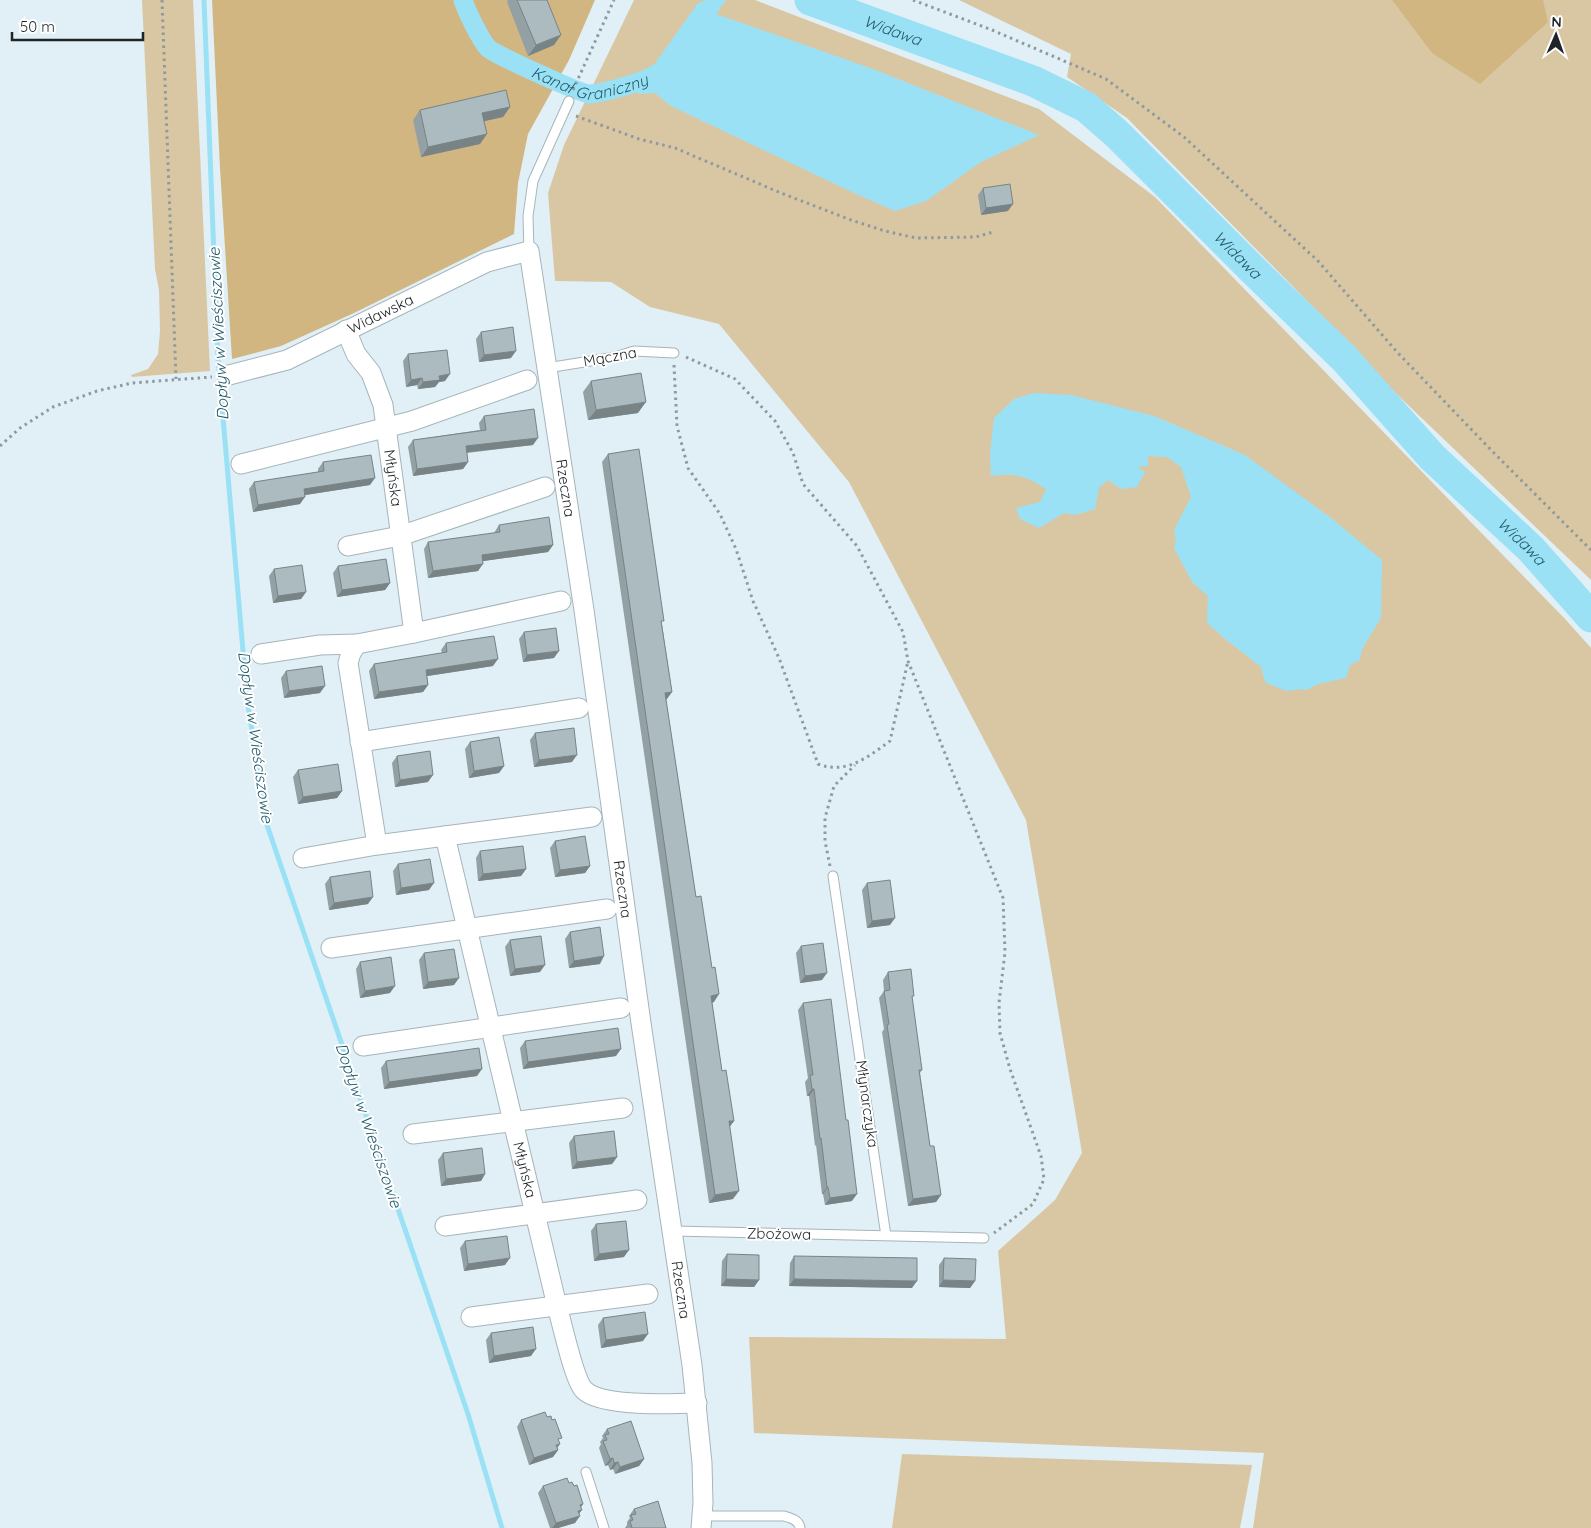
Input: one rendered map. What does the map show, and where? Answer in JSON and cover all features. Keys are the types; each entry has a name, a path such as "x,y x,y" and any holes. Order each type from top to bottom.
{"street":[{"name":"Widawska","path":"229,375 287,360 487,262 529,251"},
{"name":"Rzeczna","path":"529,251 584,610 697,1403 702,1463 702,1522"},
{"name":"Młyńska","path":"346,330 356,354 370,373 379,391 387,427 414,633"},
{"path":"242,464 412,421 528,380"},
{"path":"348,546 400,536 545,487"},
{"path":"261,654 320,645 357,644 561,601"},
{"path":"357,644 351,653 348,663 377,845"},
{"path":"360,742 579,708"},
{"path":"303,858 377,845 592,817"},
{"name":"Młyńska","path":"445,836 535,1214 576,1374 584,1390 599,1397 624,1402 697,1403"},
{"path":"331,948 607,909"},
{"path":"363,1046 621,1008"},
{"path":"413,1134 623,1108"},
{"path":"445,1226 638,1200"},
{"path":"471,1317 648,1294"}],"lane":[{"path":"529,251 528,216 532,181 568,101"},
{"name":"Mączna","path":"547,368 615,357 634,351 674,353"},
{"name":"Młynarczyka","path":"833,876 886,1236"},
{"name":"Zbożowa","path":"672,1231 886,1236"},
{"path":"886,1236 984,1238"},
{"path":"586,1472 604,1528"},
{"path":"702,1522 784,1516 792,1518 800,1525 800,1528"}],"path":[{"path":"162,0 176,379"},
{"path":"578,79 614,0"},
{"path":"913,0 992,30 1106,79 1184,137 1318,262 1404,359 1591,550"},
{"path":"563,112 639,139 675,148 781,193 885,231 916,238 976,237 993,232"},
{"path":"856,764 828,768 818,764 779,658 753,601 736,549 720,514 688,468 677,426 673,371 674,353 735,379 775,421 793,453 803,484 857,546 903,632 908,661 1003,898 1005,952 999,1003 1000,1032 1010,1069 1041,1156 1044,1178 1033,1204 1000,1230 984,1238"},
{"path":"0,446 20,428 53,407 98,391 132,383 209,377"},
{"path":"833,876 825,841 824,818 834,786 856,764 890,741 908,661"}],"shaded area":[{"path":"142,0 193,0 210,371 132,377 131,375 148,369 158,354 160,331 159,290 155,269"},
{"path":"212,0 595,0 569,60 528,134 518,183 514,234 354,313 281,346 232,359"},
{"path":"634,0 755,0 1039,109 1155,197 1591,648 1591,1528 1253,1528 1264,1453 754,1433 749,1337 1006,1339 998,1251 1055,1200 1082,1153 1026,820 849,482 719,324 650,307 611,282 555,281 548,193 564,145"},
{"path":"959,0 1591,0 1591,580 1384,382 1127,118 1067,77 1071,54"},
{"path":"1392,0 1543,0 1548,22 1480,84 1432,53"},
{"path":"902,1454 1252,1465 1240,1528 892,1528"}],"water":[{"path":"706,0 726,0 716,14 873,69 1039,135 981,162 926,201 895,211 671,106 655,93 638,94 636,76 651,69 698,3"},
{"path":"1034,393 1071,395 1154,416 1245,455 1331,518 1382,560 1381,618 1362,649 1360,660 1350,665 1346,678 1318,684 1307,690 1286,691 1265,682 1261,667 1207,623 1208,596 1192,582 1174,548 1176,540 1174,530 1191,497 1181,467 1167,457 1148,456 1148,466 1137,467 1145,472 1137,487 1121,489 1108,480 1099,488 1095,509 1075,515 1064,513 1039,528 1020,519 1016,508 1040,502 1046,489 1020,476 991,476 990,453 994,418 1014,399"}],"building":[{"path":"517,0 547,0 561,35 536,45"},
{"path":"506,90 510,107 482,113 487,134 428,147 420,110"},
{"path":"1010,184 1013,204 986,208 983,188"},
{"path":"513,327 516,351 484,355 481,332"},
{"path":"447,350 450,374 439,376 440,380 423,382 422,378 411,380 408,354"},
{"path":"641,373 646,402 596,410 591,381"},
{"path":"534,409 538,438 466,446 468,462 417,469 413,440 486,430 484,416"},
{"path":"639,449 664,621 661,621 672,692 665,693 696,897 701,896 712,968 715,967 719,994 711,996 722,1071 726,1070 734,1121 729,1121 739,1191 715,1195 608,454"},
{"path":"371,455 375,478 304,489 305,497 258,505 254,482 324,471 323,462"},
{"path":"549,517 553,545 482,555 483,564 433,571 428,542 500,532 499,525"},
{"path":"386,559 390,583 342,590 338,566"},
{"path":"302,565 306,592 278,596 274,569"},
{"path":"556,628 559,651 527,655 524,632"},
{"path":"494,636 498,659 426,670 428,685 379,692 374,664 447,652 446,643"},
{"path":"322,666 325,686 289,691 286,671"},
{"path":"574,728 577,755 539,760 535,733"},
{"path":"499,737 504,766 474,771 470,742"},
{"path":"430,751 433,775 400,780 397,756"},
{"path":"338,764 342,791 303,797 298,770"},
{"path":"585,836 590,866 560,870 555,841"},
{"path":"523,846 526,869 483,874 480,851"},
{"path":"430,859 434,883 401,888 398,864"},
{"path":"370,871 373,897 334,903 330,877"},
{"path":"890,880 895,918 872,921 867,883"},
{"path":"600,927 604,956 574,961 570,932"},
{"path":"541,936 545,965 515,969 510,940"},
{"path":"823,943 827,973 805,976 801,946"},
{"path":"454,949 459,978 428,982 424,953"},
{"path":"391,957 395,986 365,991 360,962"},
{"path":"911,969 914,996 912,996 922,1070 919,1070 930,1146 934,1146 941,1195 913,1199 887,1025 889,1024 884,991 890,990 888,972"},
{"path":"831,999 857,1194 830,1198 814,1089 812,1089 810,1075 813,1075 803,1003"},
{"path":"618,1028 621,1049 528,1062 525,1041"},
{"path":"479,1048 482,1069 389,1082 386,1061"},
{"path":"614,1131 617,1157 577,1162 574,1136"},
{"path":"482,1148 485,1174 446,1179 443,1153"},
{"path":"626,1221 629,1250 599,1254 596,1224"},
{"path":"507,1236 510,1258 468,1264 465,1241"},
{"path":"727,1254 759,1255 759,1280 726,1279"},
{"path":"794,1256 917,1258 917,1281 794,1279"},
{"path":"944,1258 976,1259 975,1281 943,1280"},
{"path":"645,1312 648,1334 606,1340 603,1318"},
{"path":"533,1327 536,1349 494,1356 491,1333"},
{"path":"545,1412 547,1417 551,1416 552,1420 555,1419 562,1438 558,1439 560,1444 556,1445 558,1450 534,1458 521,1420"},
{"path":"631,1421 644,1459 620,1467 618,1462 614,1463 613,1458 610,1459 603,1441 607,1440 605,1435 609,1434 607,1429"},
{"path":"567,1478 569,1483 572,1482 574,1486 577,1485 583,1504 580,1505 582,1510 578,1511 580,1516 556,1523 543,1486"},
{"path":"658,1501 666,1528 632,1528 630,1521 633,1520 631,1515 636,1514 634,1509"}],"waterway":[{"name":"Dopływ w Wieściszowie","path":"204,0 218,359 247,698 266,822 468,1414 502,1528"},
{"name":"Kanał Graniczny","path":"463,0 474,25 488,48 521,66 583,92 590,94 615,89 636,83 659,72"},
{"name":"Widawa","path":"810,0 1033,81 1086,107 1117,134 1344,358 1432,457 1531,549 1591,617"}]}
